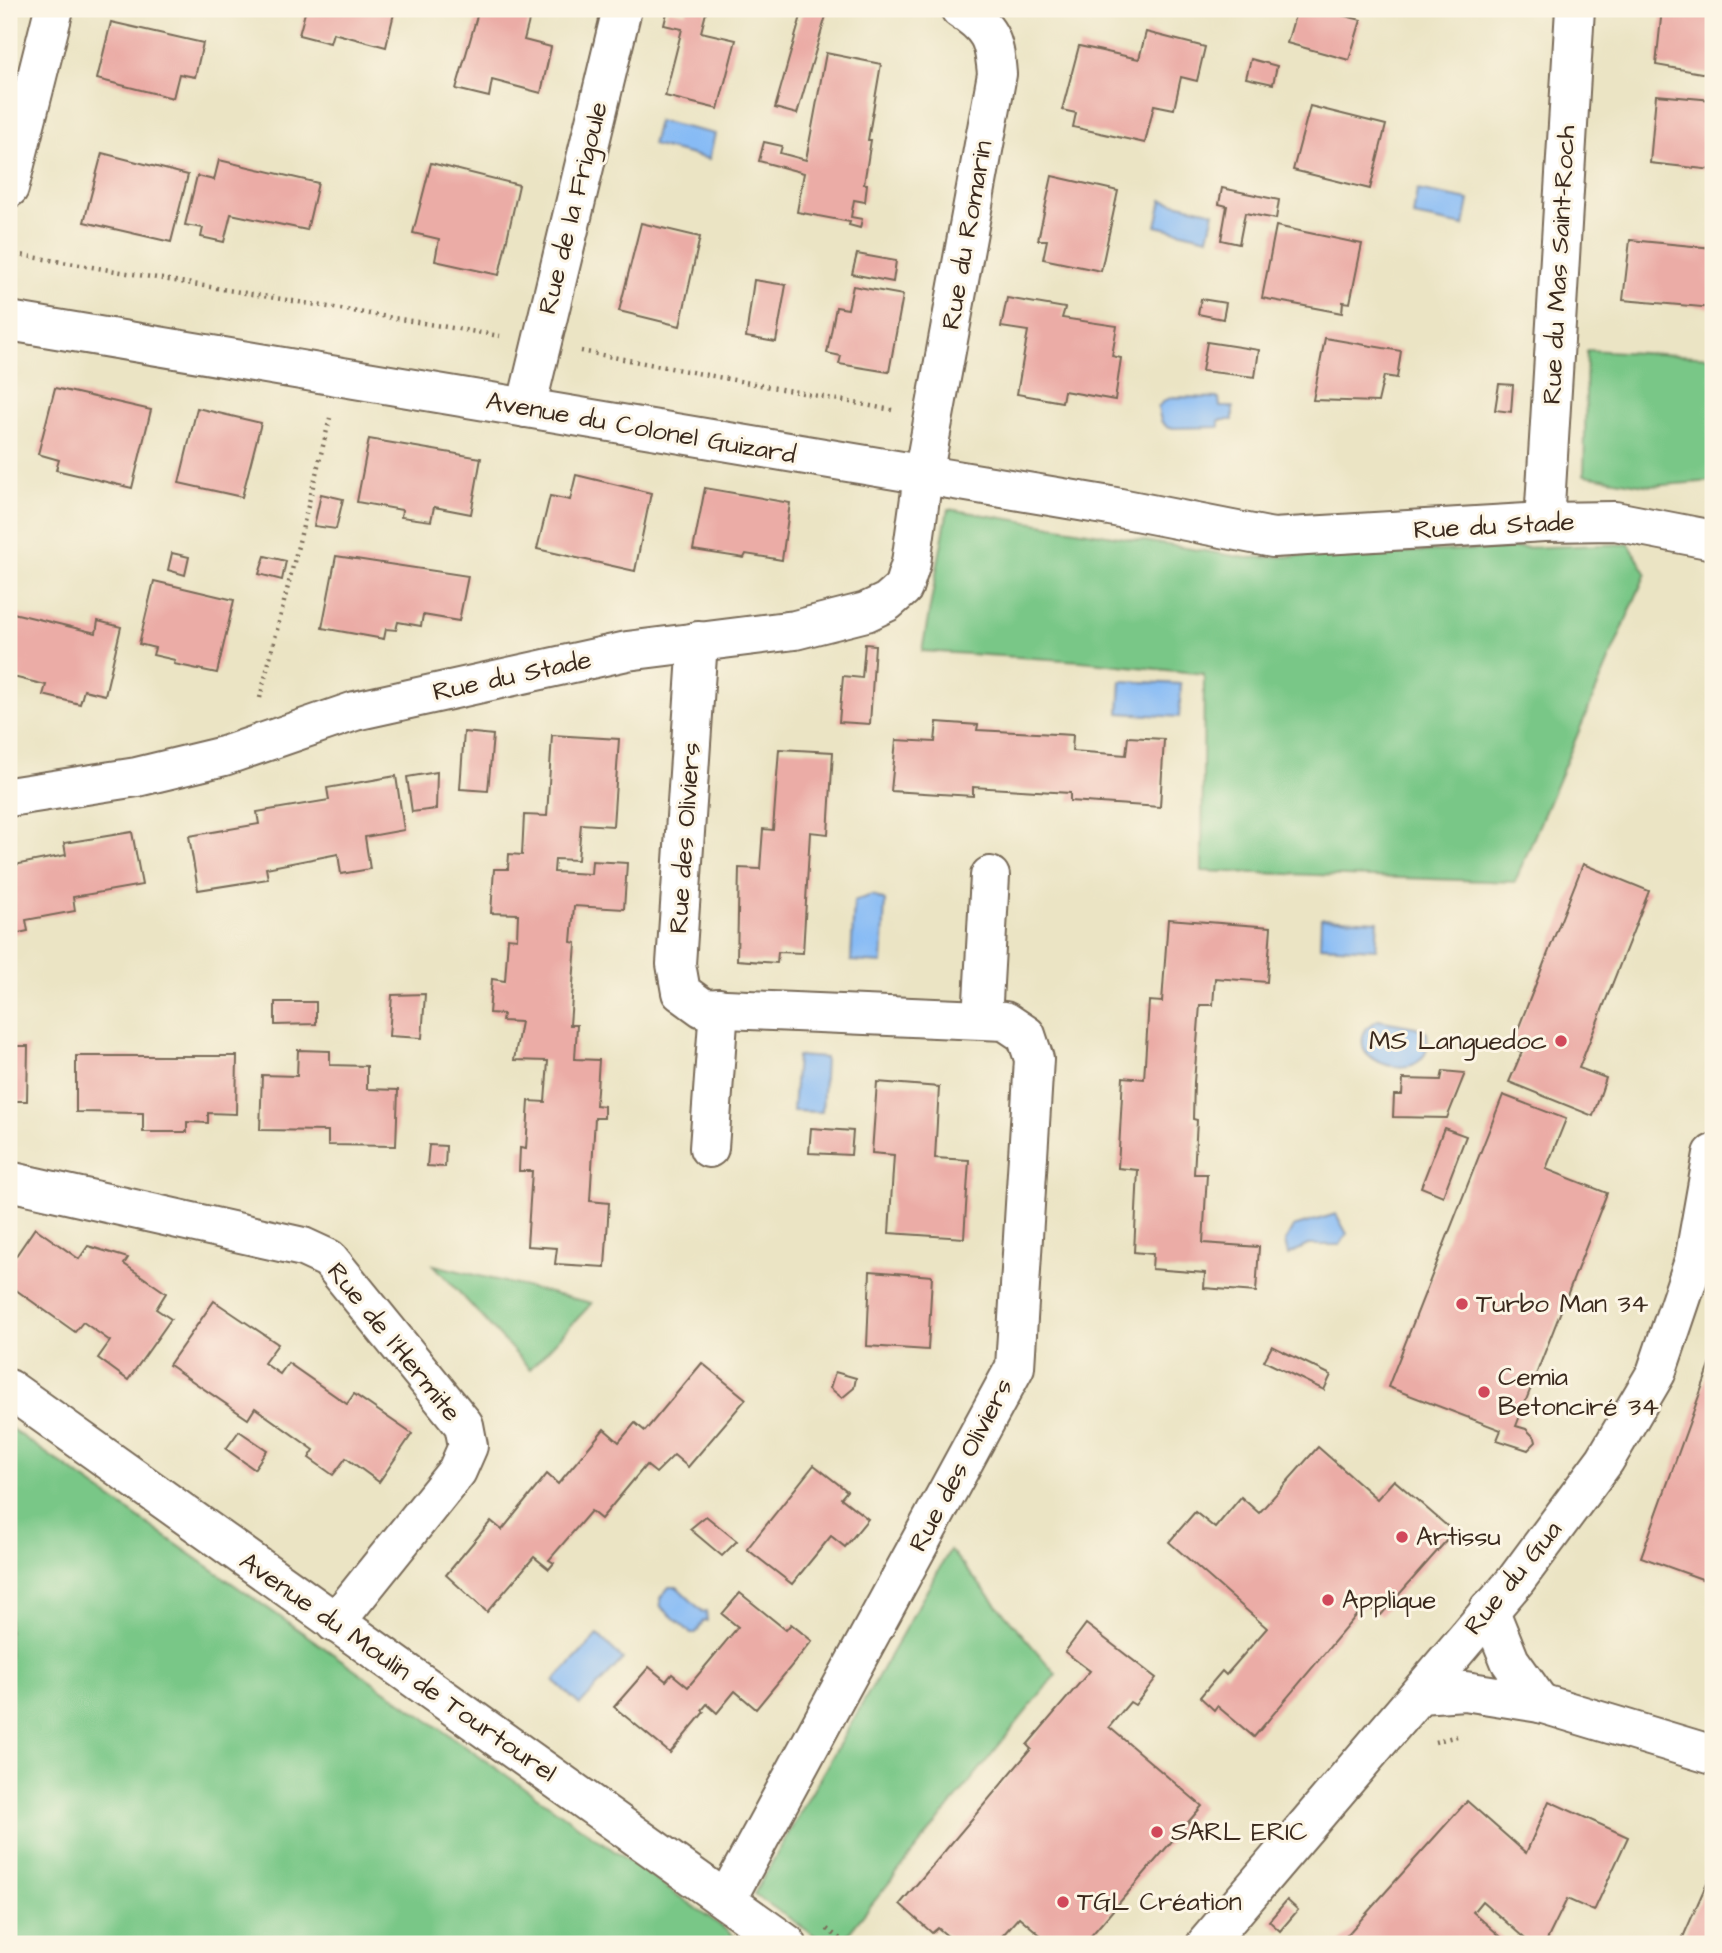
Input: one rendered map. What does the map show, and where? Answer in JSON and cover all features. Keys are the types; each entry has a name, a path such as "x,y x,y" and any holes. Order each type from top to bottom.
{"street":[{"path":"9,188 54,9"},
{"name":"Rue de la Frigoule","path":"526,408 622,9"},
{"name":"Rue du Romarin","path":"923,476 997,74 995,44 981,22 960,9"},
{"name":"Rue du Mas Saint-Roch","path":"1544,522 1575,9"},
{"name":"Avenue du Colonel Guizard","path":"9,321 1110,506 1273,538"},
{"name":"Rue du Stade","path":"9,797 137,777 224,756 369,708 628,651 795,630 866,612 887,602 903,588 911,563 923,476"},
{"name":"Rue du Stade","path":"1273,538 1544,522 1615,521 1713,540"},
{"name":"Rue des Oliviers","path":"698,641 676,964 681,992 703,1008 1005,1021 1026,1035 1034,1059 1015,1367 726,1900"},
{"path":"982,1019 990,876"},
{"path":"709,1148 719,1008"},
{"name":"Rue du Gua","path":"1206,1944 1516,1580 1605,1460 1656,1373 1694,1261 1713,1154"},
{"name":"Rue de l'Hermite","path":"9,1181 303,1247 329,1259 464,1424 468,1446 457,1471 335,1623"},
{"name":"Avenue du Moulin de Tourtourel","path":"9,1389 787,1944"},
{"path":"1489,1609 1510,1661 1540,1703"},
{"path":"1419,1694 1465,1691 1540,1703 1713,1755"}],"path":[{"path":"295,733 289,710 261,711 259,702 338,376"}],"green space":[{"path":"1587,350 1713,357 1713,481 1651,486 1584,475"},
{"path":"948,509 1247,558 1629,544 1646,573 1515,882 1202,871 1204,674 1081,661 922,651"},
{"path":"434,1265 592,1303 530,1369"},
{"path":"9,1427 713,1920 744,1944 9,1944"},
{"path":"950,1550 1056,1674 840,1944 827,1944 754,1894"}],"water":[{"path":"658,121 715,134 709,159 652,145"},
{"path":"1417,190 1469,200 1464,226 1413,216"},
{"path":"1162,200 1214,212 1208,238 1156,226"},
{"path":"1173,397 1219,398 1220,407 1233,407 1233,420 1219,420 1219,427 1168,428 1161,421 1158,408 1163,401"},
{"path":"1121,681 1181,684 1179,717 1119,713"},
{"path":"872,895 885,901 882,963 851,961 854,901"},
{"path":"1321,918 1378,921 1376,949 1320,946"},
{"path":"1378,1020 1416,1027 1427,1033 1427,1049 1421,1059 1412,1065 1401,1067 1378,1062 1369,1056 1362,1042 1365,1029"},
{"path":"797,1056 825,1058 822,1112 793,1111"},
{"path":"1336,1214 1347,1234 1340,1245 1308,1245 1288,1255 1285,1242 1293,1227"},
{"path":"669,1587 677,1587 703,1612 706,1611 707,1621 703,1621 696,1633 691,1633 661,1607 660,1598"},
{"path":"598,1635 623,1659 580,1705 554,1681"}],"building":[{"path":"306,9 395,9 386,47 333,33 330,43 299,35"},
{"path":"479,9 532,9 524,40 551,47 541,93 492,80 489,97 456,89"},
{"path":"668,9 686,13 687,9 707,9 701,32 736,40 718,109 665,96 682,29 664,25"},
{"path":"803,9 828,9 797,114 775,108"},
{"path":"1297,9 1318,9 1361,20 1349,60 1287,43"},
{"path":"1662,9 1713,9 1713,75 1656,65"},
{"path":"111,22 203,43 195,77 179,74 173,98 97,79"},
{"path":"1146,32 1205,47 1197,81 1181,77 1174,109 1154,105 1145,143 1073,127 1076,113 1062,110 1079,46 1139,59"},
{"path":"826,53 881,64 868,140 871,140 864,184 867,184 865,202 854,200 851,217 862,219 860,228 849,225 850,222 797,212 804,173 759,161 764,142 782,146 780,153 806,160"},
{"path":"1251,59 1277,66 1273,84 1246,78"},
{"path":"1656,95 1713,100 1713,170 1650,163"},
{"path":"1310,106 1386,125 1370,189 1293,170"},
{"path":"102,153 188,175 171,242 84,222"},
{"path":"219,160 318,183 307,230 231,214 224,242 201,237 203,228 185,225 197,176 214,180"},
{"path":"431,163 519,185 499,275 435,261 439,239 413,233"},
{"path":"1052,176 1118,191 1101,271 1043,259 1047,240 1038,240"},
{"path":"1222,188 1279,200 1276,219 1245,213 1239,244 1221,240 1227,206 1219,204"},
{"path":"641,223 700,237 680,326 619,311"},
{"path":"1276,226 1362,244 1350,303 1343,302 1342,313 1262,298"},
{"path":"1630,240 1713,248 1713,308 1623,300"},
{"path":"857,254 896,261 893,282 852,274"},
{"path":"754,280 786,285 776,342 746,337"},
{"path":"853,286 903,295 889,372 839,364 841,356 827,353 836,307 848,309"},
{"path":"1007,298 1065,308 1062,318 1117,326 1112,356 1121,358 1115,400 1064,391 1062,402 1017,394 1028,331 1001,327"},
{"path":"1201,299 1226,303 1223,319 1198,314"},
{"path":"1325,338 1401,351 1397,378 1384,376 1378,402 1313,400"},
{"path":"1207,342 1259,350 1255,377 1202,371"},
{"path":"1499,384 1513,385 1511,412 1495,410"},
{"path":"55,388 151,410 132,488 56,470 59,460 38,454"},
{"path":"197,408 261,423 242,497 179,483"},
{"path":"369,439 481,458 471,514 434,507 431,521 401,517 402,510 357,502"},
{"path":"576,475 651,493 635,571 537,549 550,496 570,500"},
{"path":"705,488 790,503 782,560 746,554 744,558 693,550"},
{"path":"321,494 343,499 336,529 314,526"},
{"path":"172,553 189,557 185,575 168,570"},
{"path":"265,556 286,561 282,580 259,574"},
{"path":"336,556 468,576 459,621 423,615 421,626 398,622 396,630 386,629 384,639 322,628"},
{"path":"154,581 234,600 217,673 174,664 175,660 153,655 155,648 139,644"},
{"path":"9,612 96,633 98,621 121,627 105,695 84,690 80,704 43,695 46,685 13,677 12,686 9,686"},
{"path":"865,644 875,645 870,724 839,722 843,676 862,678"},
{"path":"937,722 978,725 977,730 1073,735 1072,751 1126,755 1128,737 1164,739 1160,807 1070,801 1070,793 973,787 973,796 891,791 896,740 935,742"},
{"path":"464,732 493,735 488,791 460,789"},
{"path":"552,735 619,739 613,826 581,824 578,860 555,859 554,872 591,874 592,861 627,863 624,909 574,906 571,942 576,943 570,1025 577,1025 575,1059 599,1060 596,1105 604,1106 604,1118 595,1118 590,1201 609,1203 605,1267 555,1264 557,1248 527,1246 532,1171 519,1171 520,1148 526,1149 529,1101 545,1102 548,1061 514,1060 521,1022 502,1021 503,1014 489,1013 492,979 505,981 508,938 517,939 518,914 491,913 494,869 508,869 509,854 522,855 524,815 547,816"},
{"path":"779,749 833,752 828,834 810,832 803,953 778,952 777,963 737,960 739,868 760,869 763,829 773,830"},
{"path":"437,772 436,809 412,812 407,777"},
{"path":"396,776 404,830 365,837 370,869 341,874 338,854 266,868 268,879 198,890 189,836 259,824 257,812 329,800 327,788"},
{"path":"132,832 142,885 73,897 75,911 26,920 28,931 9,935 9,866 66,855 64,843"},
{"path":"1583,864 1649,891 1579,1068 1606,1078 1593,1116 1509,1082 1522,1052 1511,1047"},
{"path":"1168,919 1271,927 1267,982 1215,978 1213,1005 1200,1005 1194,1082 1193,1119 1197,1120 1194,1174 1207,1174 1203,1243 1259,1247 1256,1292 1204,1288 1205,1273 1152,1269 1153,1254 1134,1252 1138,1170 1118,1168 1123,1077 1144,1079 1149,1001 1162,1002"},
{"path":"425,994 422,1038 389,1036 392,995"},
{"path":"275,1002 316,1002 316,1024 275,1025"},
{"path":"9,1046 28,1046 27,1101 9,1101"},
{"path":"298,1050 330,1051 330,1065 367,1066 367,1089 398,1090 396,1146 328,1145 328,1131 260,1130 262,1075 297,1076"},
{"path":"76,1056 237,1056 236,1114 208,1113 208,1123 187,1122 187,1132 143,1132 143,1113 76,1112"},
{"path":"1443,1071 1465,1073 1447,1118 1393,1117 1394,1095 1402,1095 1403,1079 1441,1080"},
{"path":"877,1082 939,1087 935,1158 969,1160 964,1238 889,1233 894,1155 872,1153"},
{"path":"1503,1095 1566,1119 1546,1169 1607,1193 1516,1426 1526,1429 1535,1438 1536,1442 1528,1450 1497,1440 1501,1430 1388,1387"},
{"path":"811,1128 853,1131 851,1155 809,1153"},
{"path":"1444,1128 1466,1136 1443,1196 1421,1187"},
{"path":"429,1145 446,1146 445,1167 427,1166"},
{"path":"35,1228 79,1259 88,1246 128,1258 124,1264 166,1293 156,1309 171,1319 128,1380 98,1358 110,1341 83,1322 75,1332 9,1285 9,1266"},
{"path":"870,1271 932,1276 928,1350 867,1346"},
{"path":"214,1301 278,1344 264,1363 280,1374 288,1363 347,1404 354,1394 412,1434 379,1482 346,1458 333,1475 309,1458 314,1450 255,1408 248,1419 169,1365"},
{"path":"1272,1346 1331,1375 1324,1390 1264,1361"},
{"path":"1713,1357 1713,1583 1641,1557"},
{"path":"702,1363 746,1399 688,1467 674,1455 656,1473 646,1465 601,1519 591,1511 549,1560 554,1563 549,1569 534,1557 487,1612 446,1575 491,1521 502,1530 547,1474 558,1484 604,1429 619,1442 635,1423 645,1431"},
{"path":"835,1372 856,1378 854,1388 842,1398 830,1388"},
{"path":"239,1431 267,1450 254,1469 226,1449"},
{"path":"1318,1447 1377,1499 1394,1480 1454,1532 1381,1615 1365,1605 1254,1737 1217,1706 1214,1710 1200,1697 1222,1671 1226,1675 1267,1628 1169,1542 1195,1512 1215,1528 1241,1497 1259,1513"},
{"path":"814,1465 847,1491 841,1498 868,1519 845,1547 831,1536 792,1584 747,1549"},
{"path":"706,1516 737,1541 722,1556 690,1529"},
{"path":"740,1593 786,1630 791,1624 812,1641 756,1709 735,1691 717,1713 707,1704 702,1710 704,1712 670,1753 614,1707 649,1667 666,1681 672,1674 688,1687 738,1627 722,1614"},
{"path":"1086,1624 1156,1678 1135,1705 1130,1702 1109,1727 1202,1806 1084,1944 1051,1944 1019,1917 995,1944 957,1944 938,1928 932,1933 900,1904 1031,1749 1027,1745 1090,1671 1065,1652"},
{"path":"1467,1801 1526,1853 1549,1801 1628,1837 1594,1911 1567,1899 1545,1944 1531,1944 1482,1901 1473,1912 1509,1944 1339,1944"},
{"path":"1713,1869 1713,1944 1680,1944"},
{"path":"1287,1900 1298,1910 1280,1931 1269,1921"}],"place":[{"name":"MS Languedoc","path":"1561,1041"},
{"name":"Turbo Man 34","path":"1462,1304"},
{"name":"Cemia Betonciré 34","path":"1484,1392"},
{"name":"Artissu","path":"1402,1537"},
{"name":"Applique","path":"1328,1600"},
{"name":"SARL ERIC","path":"1157,1832"},
{"name":"TGL Création","path":"1063,1902"}]}
